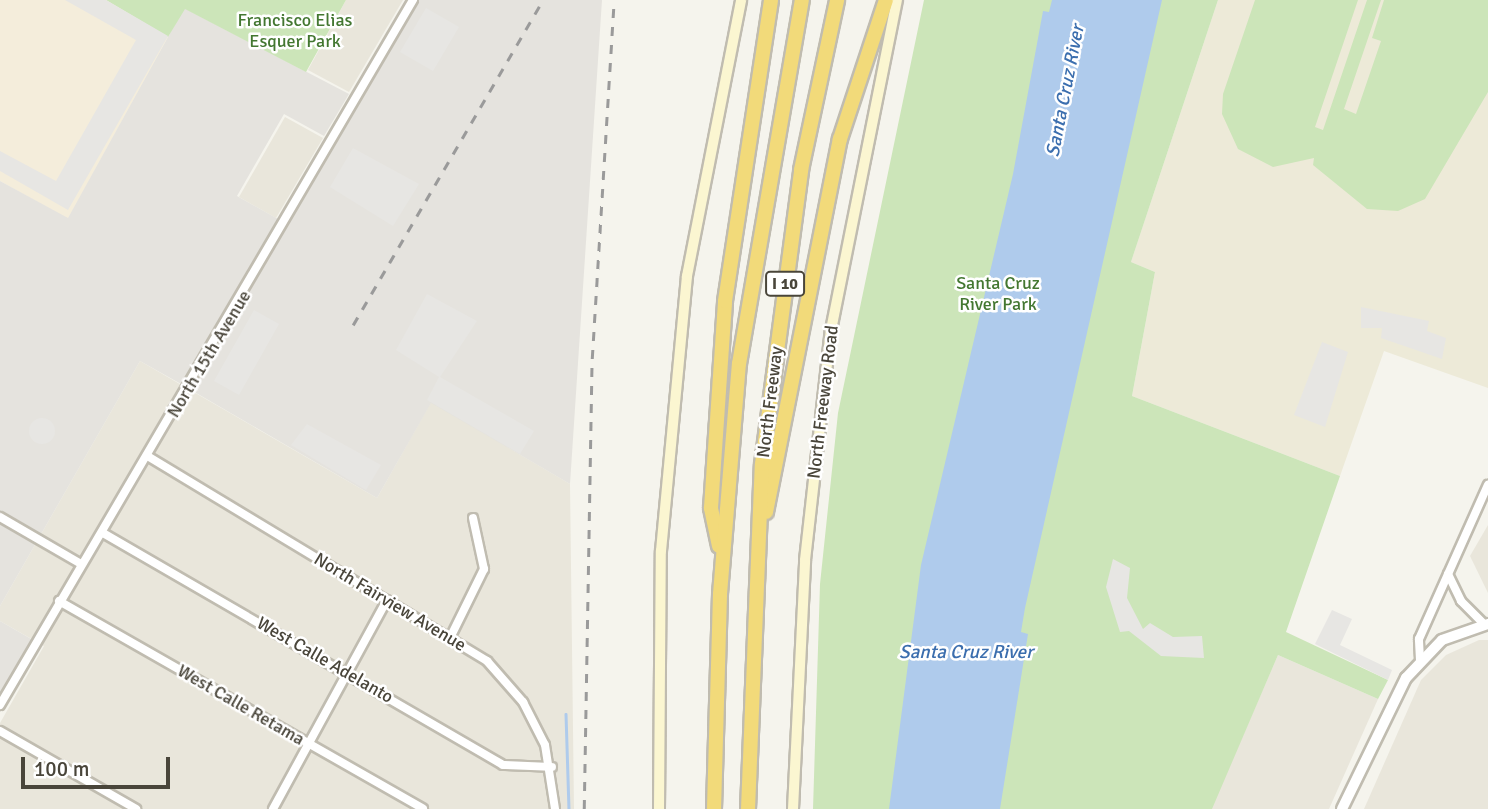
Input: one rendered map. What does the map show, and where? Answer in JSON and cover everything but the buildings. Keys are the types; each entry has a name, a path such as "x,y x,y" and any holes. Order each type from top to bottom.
{"highway":[{"path":"722,561 711,508 725,301 771,0"},
{"name":"North Freeway","path":"714,809 722,561 755,241 802,0"},
{"name":"North Freeway","path":"748,809 754,571 772,370 801,170 837,0"},
{"path":"754,571 840,139 886,0"}],"main road":[{"path":"659,809 662,551 686,290 741,0"},
{"name":"North Freeway Road","path":"793,809 805,560 831,330 897,0"}],"street":[{"name":"North 15th Avenue","path":"0,705 81,564 149,457 413,0"},
{"name":"North Fairview Avenue","path":"149,457 450,638 512,685 552,767 555,809"},
{"path":"1420,660 1419,639 1488,485"},
{"path":"0,517 81,564"},
{"path":"450,638 484,569 473,518"},
{"name":"West Calle Adelanto","path":"103,533 503,765 552,767"},
{"path":"1448,574 1461,601 1486,624"},
{"path":"273,809 387,600"},
{"name":"West Calle Retama","path":"59,601 423,809"},
{"path":"1342,809 1420,660 1461,629 1486,624"},
{"path":"0,731 136,809"}],"shaded area":[{"path":"0,0 106,0 168,37 68,219 0,181"},
{"path":"65,0 106,0 168,36 68,210 0,171 0,151 56,181 136,40"},
{"path":"346,0 403,0 349,92 308,70"},
{"path":"419,0 602,0 570,484 431,403 377,498 191,390"},
{"path":"1218,0 1488,0 1488,388 1384,351 1340,476 1132,396 1155,272 1131,262"},
{"path":"184,8 349,94 324,136 284,114 237,196 278,219 181,384 140,361 0,606 0,181 68,218"},
{"path":"426,8 459,27 433,71 400,52"},
{"path":"285,117 323,138 276,218 239,197"},
{"path":"353,148 419,184 393,226 330,187"},
{"path":"427,294 477,321 440,377 534,431 520,454 427,400 439,377 396,350"},
{"path":"1361,307 1429,321 1427,331 1446,338 1442,359 1381,338 1382,328 1361,328"},
{"path":"254,310 279,324 239,395 214,381"},
{"path":"1322,342 1348,352 1325,427 1294,415"},
{"path":"140,361 377,498 431,402 570,484 574,809 0,809 0,723 44,646 0,621 0,606"},
{"path":"42,418 51,422 55,431 51,440 42,444 33,440 29,431 33,422"},
{"path":"307,424 381,465 366,490 291,445"},
{"path":"1488,525 1488,593 1470,556"},
{"path":"1113,559 1130,568 1127,598 1143,629 1150,623 1173,637 1202,636 1204,658 1161,656 1129,631 1120,632 1106,587"},
{"path":"1332,610 1352,619 1340,645 1392,670 1388,680 1315,644"},
{"path":"0,621 33,640 0,696"},
{"path":"1479,640 1488,640 1488,809 1364,809 1421,680 1446,655"},
{"path":"1278,655 1378,699 1329,809 1211,809"}],"green space":[{"name":"Francisco Elias Esquer Park","path":"106,0 346,0 306,72 185,9 168,37"},
{"name":"Santa Cruz River Park","path":"924,0 1218,0 1131,262 1155,272 1132,396 1340,476 1286,632 1388,680 1378,699 1278,655 1212,809 813,809 820,584 838,413"},
{"path":"1255,0 1358,0 1315,127 1323,130 1367,0 1381,0 1344,109 1356,114 1381,41 1372,38 1384,0 1488,0 1488,92 1425,199 1398,211 1367,209 1313,165 1314,158 1273,167 1238,149 1222,114 1223,94"}],"water":[{"name":"Santa Cruz River","path":"1052,0 1162,0 1025,608 1021,632 1028,634 1000,809 889,809 921,565 1013,174 1043,11 1049,12"}],"waterway":[{"path":"566,714 569,809"}],"railway":[{"path":"353,325 543,0"},
{"path":"584,809 592,359 614,0"}]}
